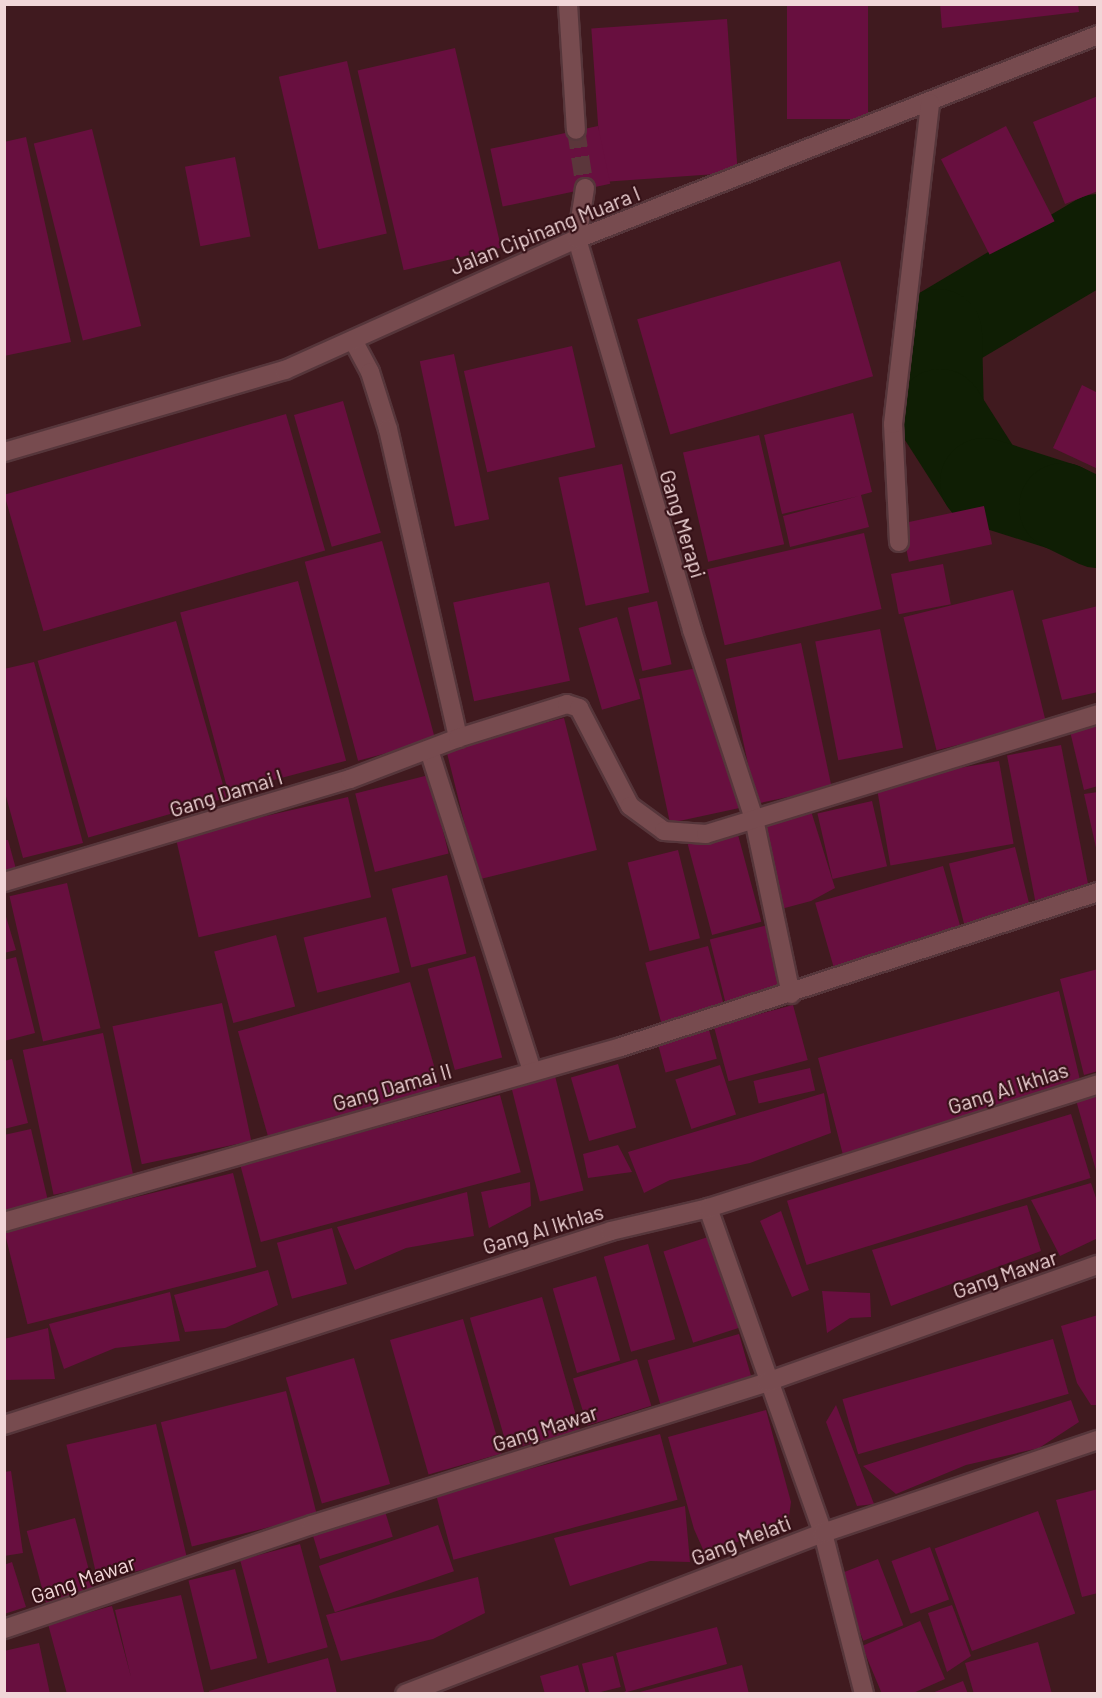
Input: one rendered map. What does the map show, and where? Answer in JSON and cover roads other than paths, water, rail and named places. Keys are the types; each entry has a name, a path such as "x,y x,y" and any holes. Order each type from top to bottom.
{"street":[{"path":"568,4 576,130"},
{"name":"Jalan Cipinang Muara I","path":"4,452 285,370 577,239 930,103 1098,35"},
{"path":"899,542 893,424 930,103"},
{"path":"577,239 585,188"},
{"name":"Gang Merapi","path":"577,239 692,630 754,819 791,994"},
{"path":"353,340 370,372 388,429 458,738"},
{"name":"Gang Damai I","path":"4,882 350,779 458,738 567,704 579,708 630,806 664,831 706,834 1098,714"},
{"path":"429,750 532,1070"},
{"name":"Gang Damai II","path":"4,1222 532,1070 621,1047 791,994 1098,892"},
{"name":"Gang Al Ikhlas","path":"4,1425 611,1231 708,1208 1098,1084"},
{"path":"708,1208 767,1382 823,1533 864,1694"},
{"name":"Gang Mawar","path":"4,1629 312,1525 767,1382 1098,1265"},
{"name":"Gang Melati","path":"405,1694 823,1533 1098,1440"}],"waterway":[{"path":"1098,238 938,333 940,413 984,482 1063,507 1098,524"}],"tunnel":[{"path":"576,130 585,188"}]}
